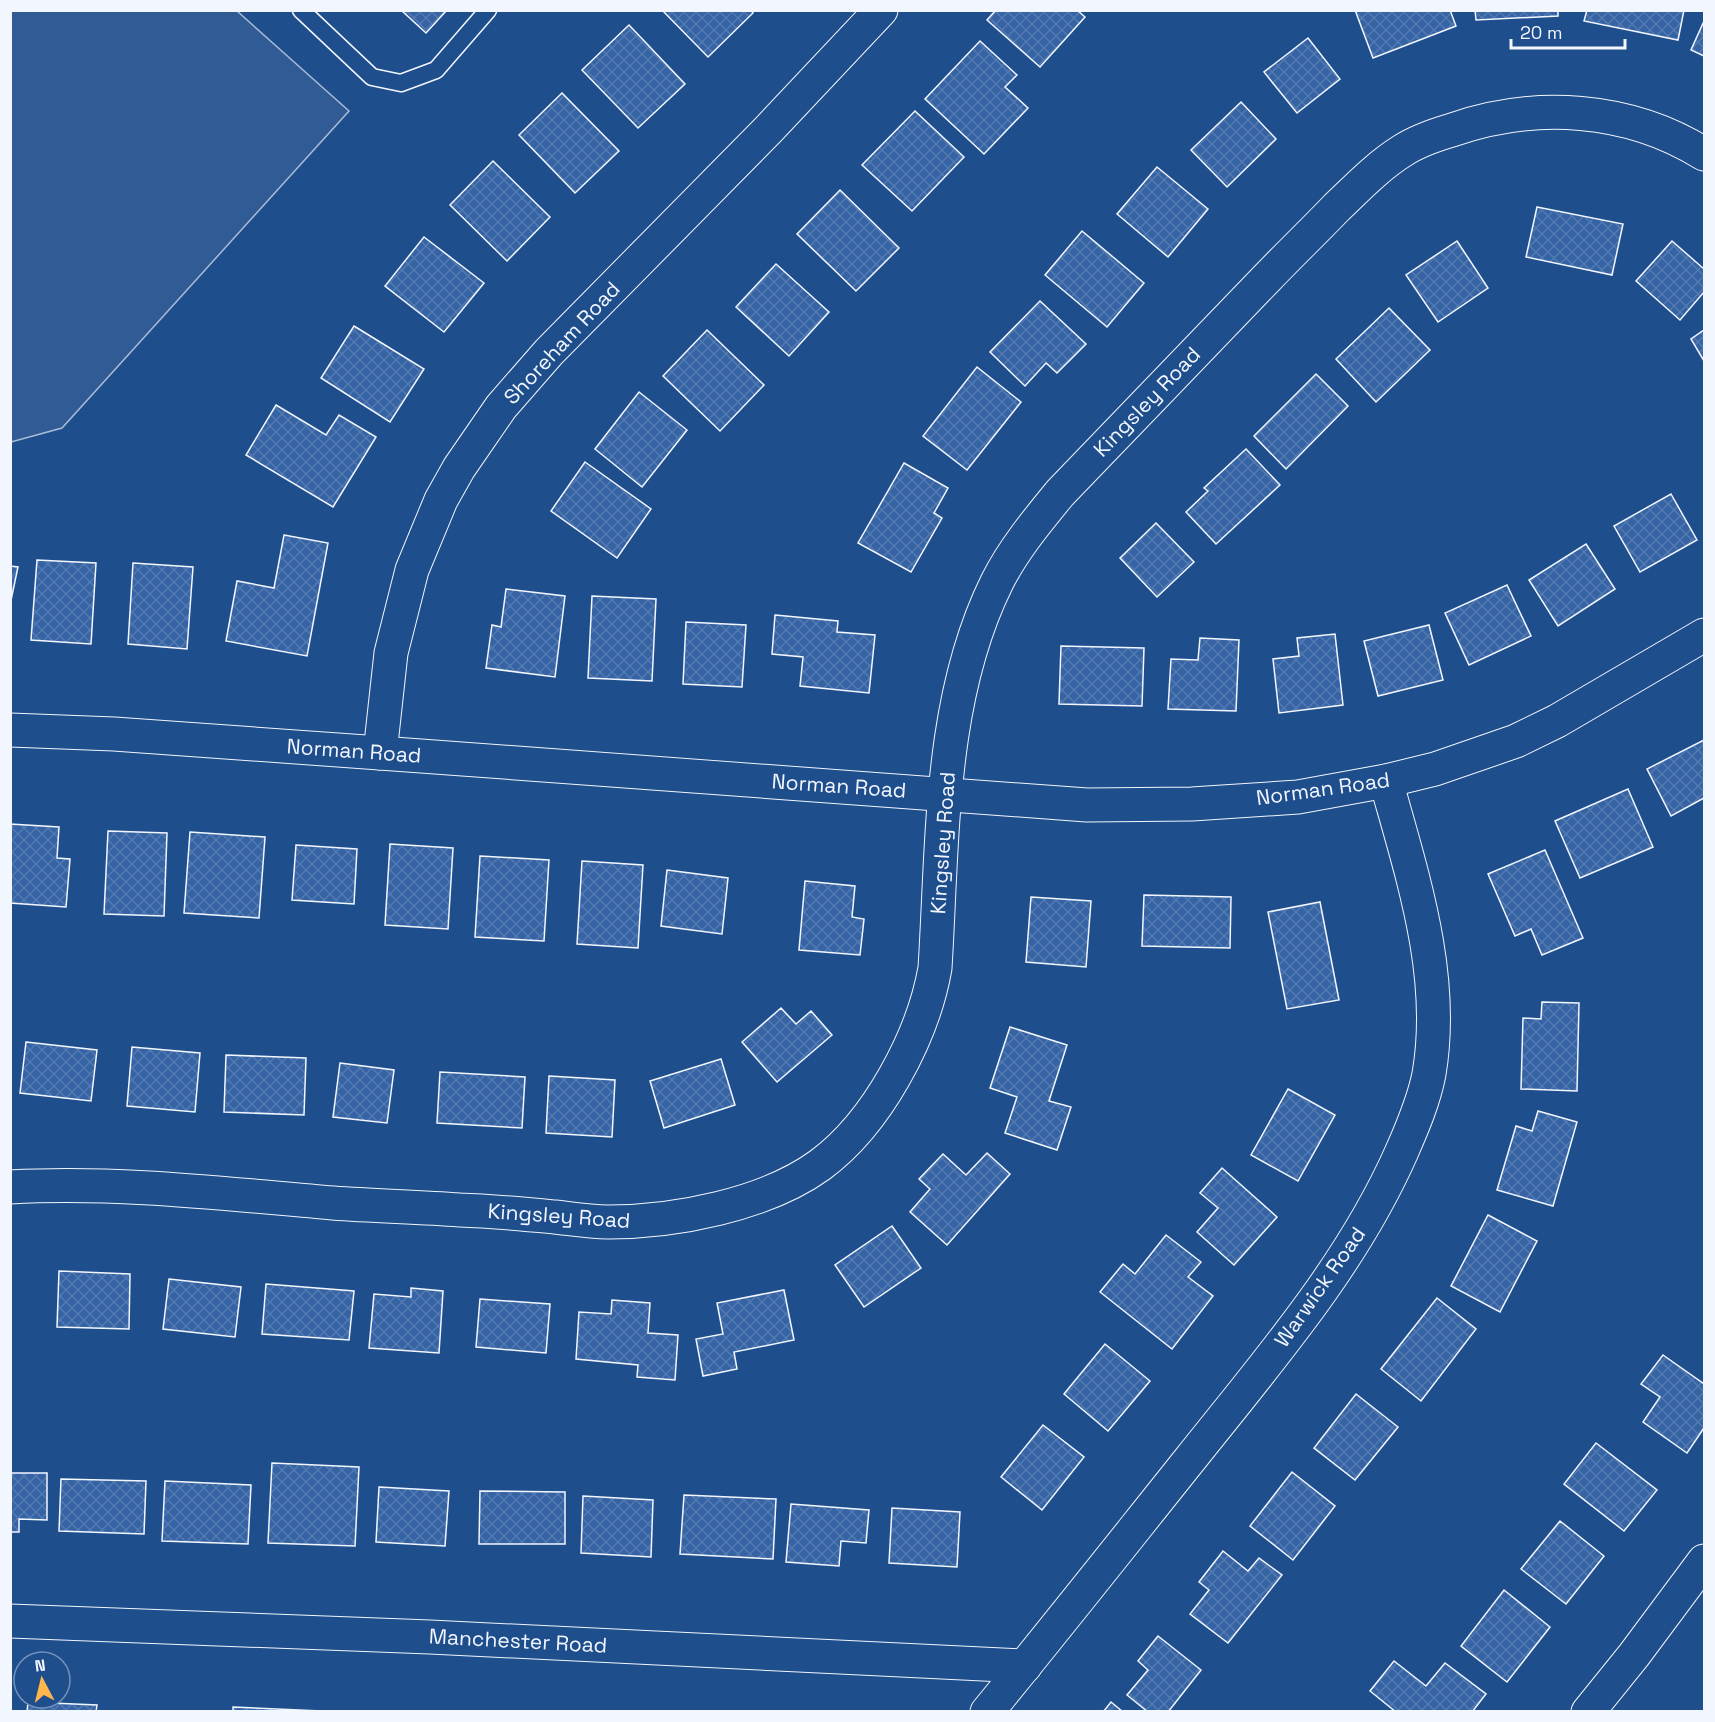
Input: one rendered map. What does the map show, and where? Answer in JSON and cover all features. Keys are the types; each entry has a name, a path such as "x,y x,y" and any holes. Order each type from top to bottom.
{"street":[{"name":"Shoreham Road","path":"380,753 391,653 412,570 441,500 459,468 501,407 549,352 768,130 881,10"},
{"name":"Kingsley Road","path":"10,1187 58,1184 188,1190 337,1203 498,1211 605,1222 648,1221 717,1209 781,1187 820,1165 852,1135 884,1094 915,1036 931,991 935,968 946,794 953,725 971,644 997,582 1028,532 1060,493 1299,245 1361,184 1402,151 1428,138 1472,123 1526,114 1580,112 1631,121 1681,139 1704,154"},
{"name":"Norman Road","path":"10,730 114,734 1087,805 1192,804 1299,797 1386,781 1435,769 1516,741 1557,721 1704,635"},
{"name":"Warwick Road","path":"987,1712 1306,1311 1340,1264 1386,1188 1413,1126 1429,1075 1434,1025 1430,968 1420,904 1386,781"},
{"path":"1588,1712 1704,1561"},
{"name":"Manchester Road","path":"10,1622 430,1636 1025,1666"}],"lane":[{"path":"301,10 372,77 401,83 436,70 488,10"}],"shaded area":[{"path":"11,10 237,11 349,111 62,428 11,442"}],"building":[{"path":"401,10 447,10 426,33"},
{"path":"662,10 751,10 753,13 708,57"},
{"path":"996,10 1077,10 1085,17 1040,67 987,20"},
{"path":"1355,10 1450,10 1456,26 1373,58"},
{"path":"1475,10 1558,10 1558,16 1476,20"},
{"path":"1587,10 1684,10 1678,40 1584,21"},
{"path":"1704,21 1704,56 1691,50"},
{"path":"629,25 685,84 638,128 582,70"},
{"path":"1308,38 1340,79 1297,113 1264,72"},
{"path":"980,41 1017,75 1005,87 1028,108 984,154 925,99"},
{"path":"562,93 619,151 575,193 519,135"},
{"path":"1241,102 1276,139 1227,187 1191,150"},
{"path":"915,111 964,157 912,211 862,165"},
{"path":"493,161 550,217 507,261 450,205"},
{"path":"1157,167 1208,209 1168,257 1117,214"},
{"path":"840,190 899,248 856,291 797,234"},
{"path":"1537,207 1623,224 1612,275 1526,257"},
{"path":"1082,231 1144,283 1107,327 1045,275"},
{"path":"424,237 484,283 444,332 385,286"},
{"path":"1457,241 1488,288 1438,322 1406,275"},
{"path":"1672,241 1704,269 1704,292 1680,320 1636,281"},
{"path":"776,264 829,312 789,356 736,307"},
{"path":"1040,301 1086,344 1057,373 1046,363 1025,386 990,352"},
{"path":"1389,308 1430,350 1376,402 1336,359"},
{"path":"354,326 424,369 390,422 321,378"},
{"path":"707,330 764,385 720,431 663,376"},
{"path":"1704,330 1704,361 1691,339"},
{"path":"977,367 1021,402 967,470 923,436"},
{"path":"1316,374 1348,406 1286,469 1254,436"},
{"path":"639,392 687,430 642,487 595,449"},
{"path":"276,405 326,435 339,415 376,437 333,507 246,455"},
{"path":"1246,449 1280,485 1216,544 1186,512 1208,491 1204,488"},
{"path":"585,462 651,509 617,558 551,511"},
{"path":"904,463 948,488 934,513 942,518 911,572 858,543"},
{"path":"1671,494 1697,540 1640,572 1614,526"},
{"path":"1156,523 1194,562 1157,597 1120,558"},
{"path":"284,535 328,543 307,656 226,641 237,581 274,588"},
{"path":"1586,544 1615,589 1558,626 1529,580"},
{"path":"37,560 96,563 91,644 31,640"},
{"path":"133,563 193,567 187,649 128,644"},
{"path":"10,566 18,567 10,605"},
{"path":"1507,585 1531,636 1469,665 1445,613"},
{"path":"506,589 565,596 555,677 486,668 492,625 501,627"},
{"path":"592,596 656,599 652,681 588,678"},
{"path":"775,615 838,621 837,632 875,635 869,693 800,686 803,657 772,654"},
{"path":"686,622 746,625 742,687 683,684"},
{"path":"1429,625 1443,680 1378,696 1364,641"},
{"path":"1335,634 1343,705 1279,713 1273,659 1299,656 1297,638"},
{"path":"1200,638 1239,640 1236,711 1168,709 1171,659 1198,660"},
{"path":"1061,646 1144,648 1142,706 1059,704"},
{"path":"1704,740 1704,798 1671,816 1647,769"},
{"path":"1628,789 1653,847 1580,878 1555,821"},
{"path":"10,824 59,827 57,858 70,859 66,907 10,903"},
{"path":"108,831 167,833 164,916 104,914"},
{"path":"190,832 265,837 259,918 184,913"},
{"path":"390,844 453,848 448,929 385,925"},
{"path":"296,845 357,849 354,904 292,900"},
{"path":"1545,850 1583,938 1542,955 1531,929 1515,936 1488,874"},
{"path":"480,856 549,860 544,941 475,937"},
{"path":"582,861 643,865 638,948 577,944"},
{"path":"667,870 728,878 722,934 661,926"},
{"path":"805,881 855,886 852,917 864,919 860,955 799,950"},
{"path":"1144,895 1231,897 1230,948 1142,946"},
{"path":"1031,897 1091,901 1086,967 1026,962"},
{"path":"1320,902 1339,1000 1287,1009 1268,912"},
{"path":"1542,1002 1579,1003 1577,1091 1521,1089 1523,1018 1541,1019"},
{"path":"781,1008 796,1024 811,1011 832,1035 777,1082 742,1042"},
{"path":"1010,1027 1067,1045 1049,1101 1071,1107 1057,1150 1005,1133 1017,1097 990,1088"},
{"path":"26,1042 97,1050 91,1101 20,1093"},
{"path":"132,1047 200,1053 195,1112 127,1106"},
{"path":"226,1055 306,1058 304,1115 224,1112"},
{"path":"721,1059 735,1105 664,1128 650,1081"},
{"path":"340,1063 394,1070 387,1123 333,1117"},
{"path":"440,1072 525,1077 522,1128 437,1123"},
{"path":"549,1076 615,1080 612,1137 546,1133"},
{"path":"1288,1089 1335,1115 1298,1181 1251,1155"},
{"path":"1538,1111 1577,1122 1553,1206 1497,1190 1516,1126 1532,1131"},
{"path":"987,1153 1010,1174 947,1245 910,1212 930,1189 919,1179 943,1154 966,1175"},
{"path":"1222,1168 1277,1217 1234,1265 1197,1232 1218,1208 1200,1193"},
{"path":"1488,1215 1537,1241 1500,1312 1451,1286"},
{"path":"892,1226 921,1268 864,1307 835,1265"},
{"path":"1166,1235 1201,1262 1188,1277 1213,1296 1172,1349 1100,1292 1123,1264 1135,1274"},
{"path":"59,1271 130,1274 129,1329 57,1327"},
{"path":"169,1279 241,1287 235,1337 163,1329"},
{"path":"266,1284 354,1291 349,1340 262,1334"},
{"path":"411,1288 443,1291 439,1353 369,1348 374,1294 411,1297"},
{"path":"784,1290 794,1340 734,1352 737,1369 703,1376 696,1339 723,1334 717,1303"},
{"path":"1437,1298 1476,1329 1421,1401 1381,1369"},
{"path":"480,1299 550,1304 546,1353 476,1347"},
{"path":"612,1300 650,1303 648,1333 678,1335 675,1380 637,1377 638,1365 576,1359 579,1312 611,1314"},
{"path":"1105,1344 1150,1381 1108,1431 1064,1394"},
{"path":"1663,1355 1704,1384 1704,1428 1687,1453 1643,1422 1660,1397 1641,1384"},
{"path":"1356,1394 1398,1427 1355,1480 1314,1448"},
{"path":"1043,1425 1084,1457 1042,1510 1001,1477"},
{"path":"1596,1443 1657,1490 1624,1531 1564,1484"},
{"path":"272,1463 359,1467 355,1546 268,1543"},
{"path":"1292,1472 1335,1506 1293,1560 1250,1526"},
{"path":"10,1473 47,1473 47,1520 19,1519 19,1532 10,1532"},
{"path":"61,1479 146,1481 144,1534 59,1531"},
{"path":"165,1481 251,1485 248,1544 162,1541"},
{"path":"379,1487 449,1491 445,1546 376,1542"},
{"path":"480,1491 565,1492 565,1544 479,1544"},
{"path":"684,1495 776,1499 773,1559 680,1554"},
{"path":"583,1496 653,1500 651,1557 581,1553"},
{"path":"791,1504 869,1510 866,1543 841,1541 839,1566 786,1562"},
{"path":"892,1508 960,1512 957,1567 889,1563"},
{"path":"1560,1521 1604,1556 1566,1604 1521,1569"},
{"path":"1223,1551 1248,1571 1259,1558 1282,1575 1228,1643 1190,1614 1209,1590 1199,1582"},
{"path":"1504,1590 1550,1627 1507,1682 1461,1646"},
{"path":"1158,1636 1201,1670 1168,1712 1148,1712 1127,1695 1148,1670 1138,1661"},
{"path":"1394,1661 1426,1686 1445,1663 1486,1694 1472,1712 1396,1712 1370,1691"},
{"path":"1111,1702 1123,1712 1103,1712"},
{"path":"72,1704 97,1705 96,1712 27,1712 27,1710 72,1710"},
{"path":"233,1707 321,1711 321,1712 233,1712"}]}
